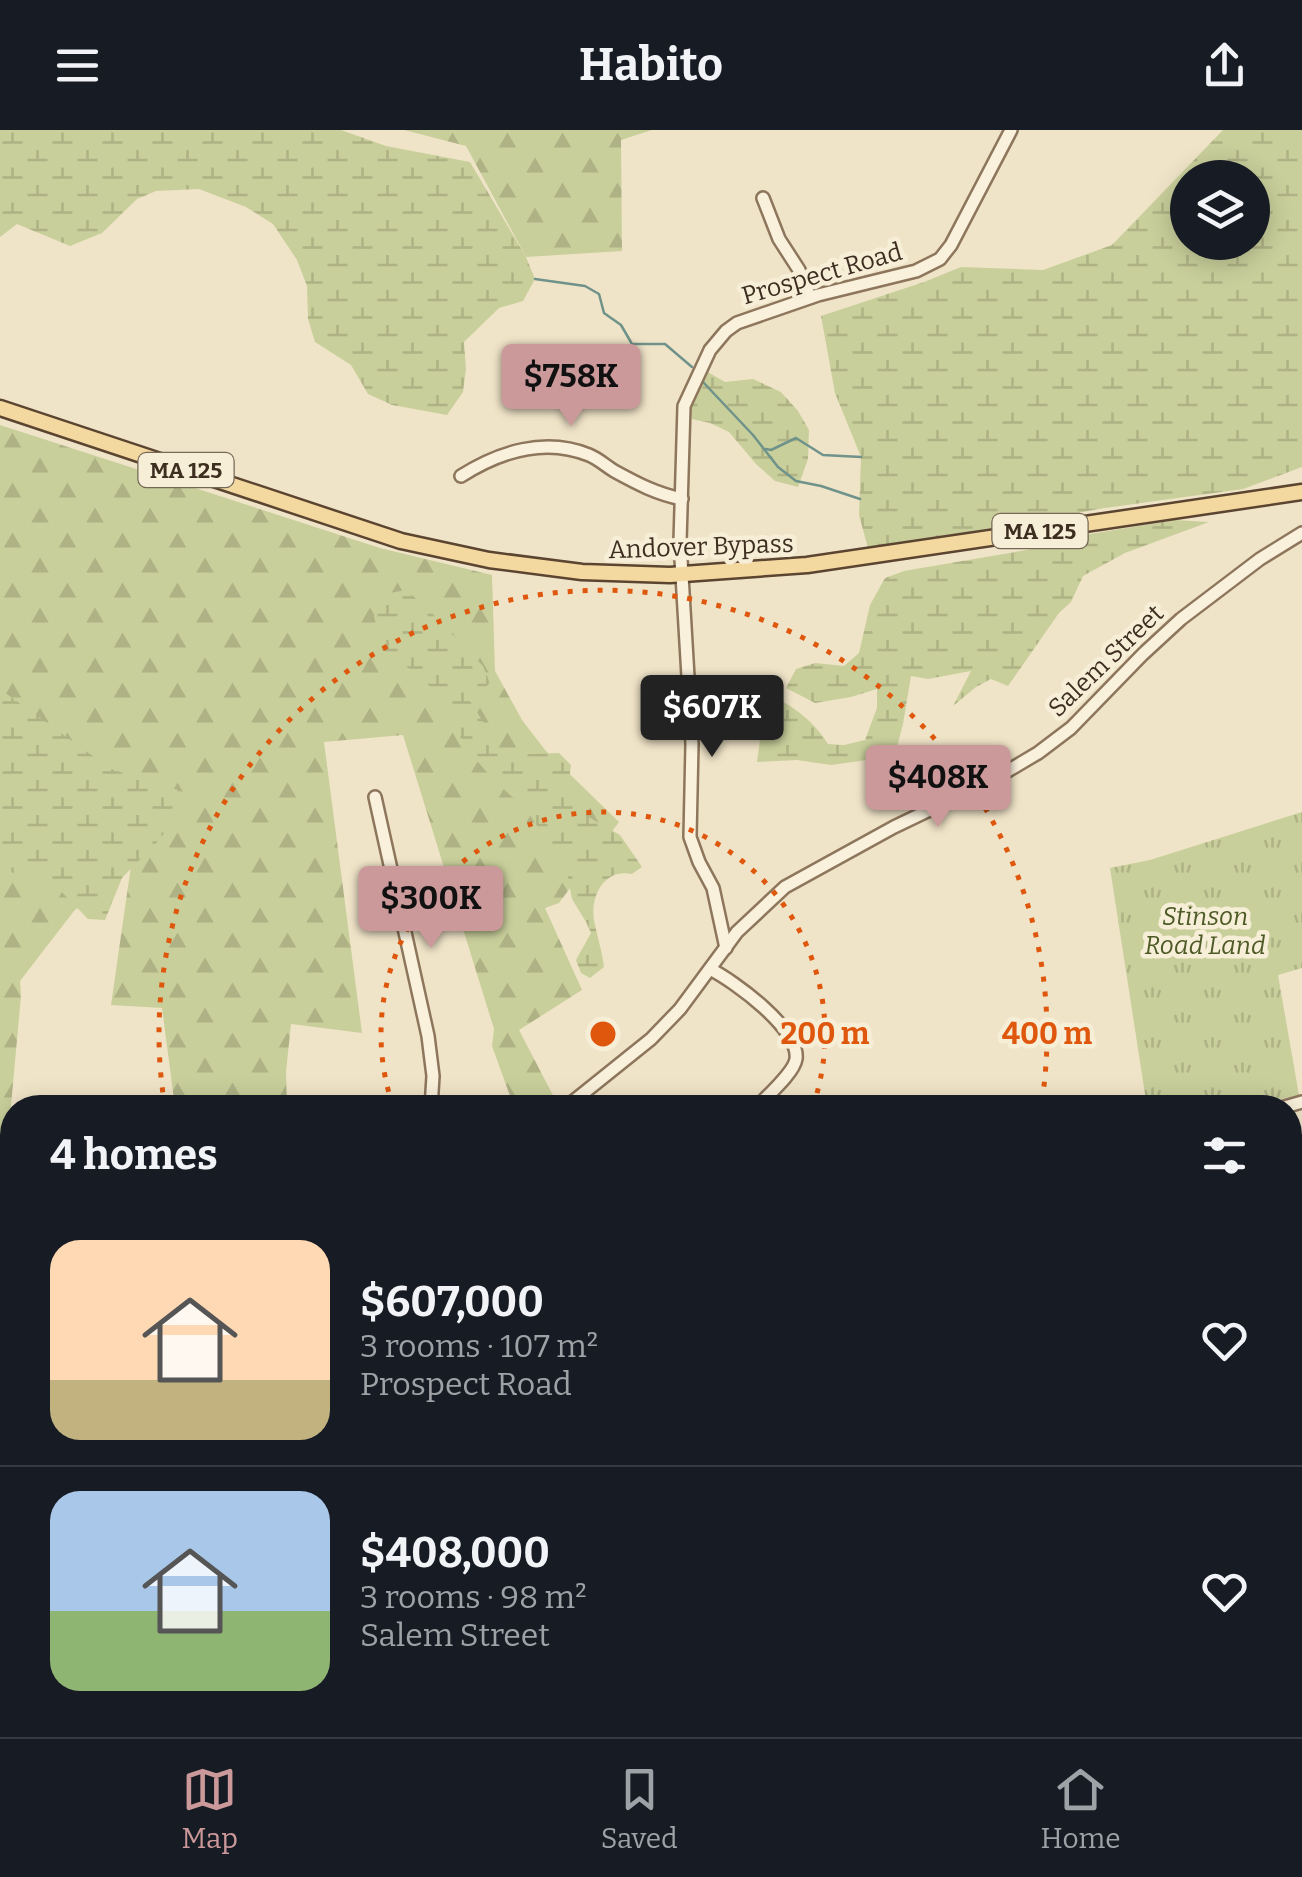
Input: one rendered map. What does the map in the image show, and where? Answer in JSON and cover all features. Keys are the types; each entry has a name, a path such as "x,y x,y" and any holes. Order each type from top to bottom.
{"main road":[{"name":"Andover Bypass","path":"0,408 401,541 489,560 582,572 682,575 807,565 1302,492"}],"street":[{"name":"Prospect Road","path":"726,948 713,888 690,837 692,744 680,542 684,406 710,350 737,323 810,297 916,271 944,256 1011,130"},
{"path":"763,198 810,297"},
{"path":"461,476 495,457 546,447 589,455 649,490 682,499"},
{"name":"Salem Street","path":"581,1095 651,1039 680,1009 737,932 769,900 802,876 994,779 1053,742 1182,619 1260,559 1302,533"},
{"path":"375,797 430,1048 432,1095"},
{"path":"710,969 761,1005 794,1045 796,1061 792,1071 769,1095"}],"green space":[{"path":"0,130 341,130 386,146 470,162 535,279 523,301 499,308 464,342 463,392 447,415 392,405 368,394 351,365 315,342 308,319 307,286 297,260 273,224 246,207 199,189 156,191 137,199 102,233 70,246 17,224 0,237"},
{"path":"404,130 652,130 621,140 622,251 526,257 466,146"},
{"path":"1223,130 1302,130 1302,467 1243,489 868,548 859,515 861,457 835,393 821,316 961,267 1043,270 1112,245 1170,185 1170,260 1270,260 1270,160 1194,160"},
{"path":"706,371 725,382 753,379 781,392 798,411 809,430 808,459 798,487 775,481 729,432 692,419 690,403"},
{"path":"0,425 380,548 492,575 495,671 522,720 546,751 619,822 559,903 545,908 582,990 519,1030 553,1095 510,1095 492,1046 494,1029 403,735 324,742 362,1033 291,1024 287,1095 173,1095 162,1008 111,1005 132,859 74,911 20,981 12,1095 0,1095"},
{"path":"1175,520 1209,522 1125,553 1083,576 1071,602 1008,686 991,679 953,706 971,671 928,679 911,676 897,747 867,760 831,765 797,760 757,762 762,725 782,701 808,720 828,744 865,740 877,708 877,689 815,703 786,688 796,669 815,663 844,666 859,653 870,605 885,578 904,571"},
{"path":"406,590 483,666 490,683 470,701 490,733 495,751 507,755 559,753 571,765 568,789 580,812 620,835 642,867 632,874 607,879 597,893 593,911 604,967 590,978 581,973 576,960 591,933 572,899 566,868 527,811 471,754 456,730 454,707 382,650 374,616 390,593"},
{"path":"0,672 4,692 111,769 194,795 122,878 105,920 88,919 52,882 0,868"},
{"name":"Stinson Road Land","path":"1302,812 1302,968 1278,975 1299,1095 1145,1095 1110,868 1150,860"}],"waterway":[{"path":"535,279 585,286 599,294 604,313 621,325 632,344 665,344 692,367"},
{"path":"703,382 778,467 796,481 860,499"},
{"path":"766,449 796,438 823,455 861,457"}]}
